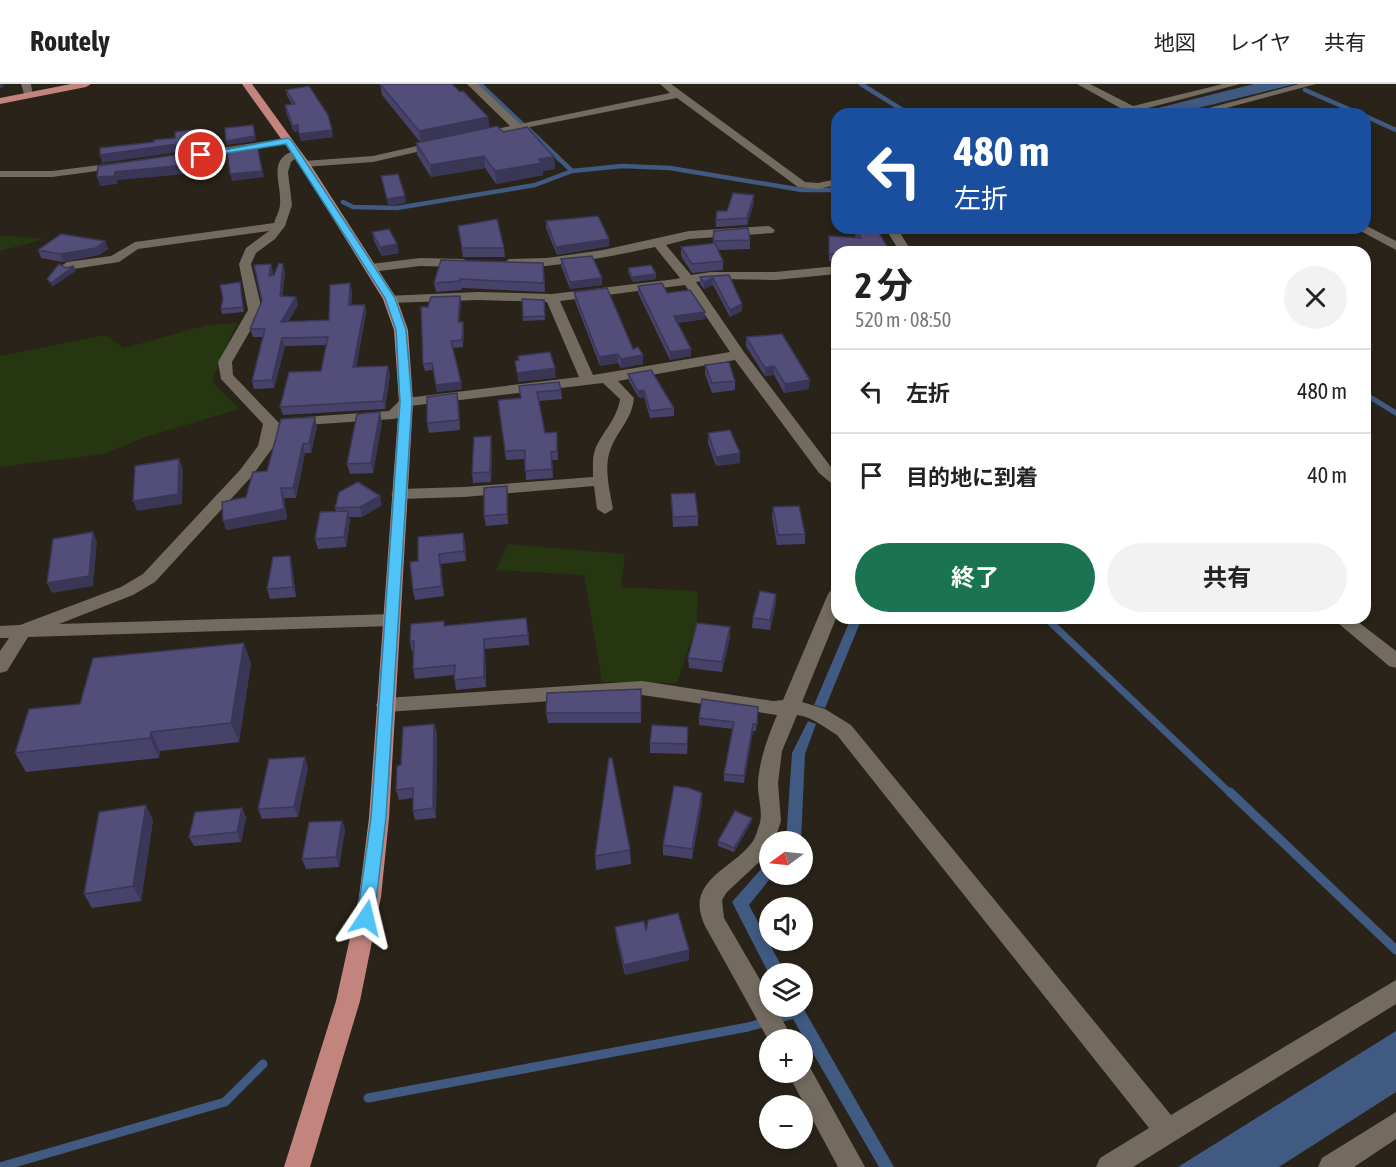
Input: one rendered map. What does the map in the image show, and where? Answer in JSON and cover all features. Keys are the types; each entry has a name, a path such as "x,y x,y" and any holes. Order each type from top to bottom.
{"main road":[{"path":"0,100 28,89 86,84"},
{"path":"247,84 296,152 390,298 401,330 406,402 378,818 370,897 348,1000 297,1167"}],"street":[{"path":"472,84 518,128"},
{"path":"665,84 802,185 818,186 831,183"},
{"path":"1082,84 1128,108"},
{"path":"1150,108 1235,84"},
{"path":"1215,108 1311,84"},
{"path":"165,160 296,152 373,159 679,94"},
{"path":"296,152 285,160 282,172 286,205 279,226 272,236 250,251 245,264 255,310 225,362 226,376 271,423 393,415 406,402 608,379 739,355"},
{"path":"0,174 52,174 131,164"},
{"path":"68,266 115,259 135,246 279,226"},
{"path":"390,298 526,280 590,257 689,236 769,230"},
{"path":"1371,233 1396,246"},
{"path":"658,243 688,279 739,355 831,475"},
{"path":"372,268 420,262 474,263"},
{"path":"496,263 552,298 588,380"},
{"path":"552,298 678,283 688,279 727,273 768,276 831,271"},
{"path":"605,509 601,481 602,450 627,413 627,398 608,379"},
{"path":"0,666 23,631 127,591 149,578 246,473 266,446 271,423"},
{"path":"399,494 464,492 601,481"},
{"path":"775,1029 713,919 711,899 719,885 762,846 771,821 768,783 771,751 808,710 831,618"},
{"path":"0,632 391,620"},
{"path":"1349,624 1396,661"},
{"path":"386,705 642,688 773,708 808,710 844,730 1168,1131"},
{"path":"1109,1167 1396,992"},
{"path":"805,1083 852,1167"},
{"path":"1330,1167 1396,1124"}],"green space":[{"path":"0,235 45,239 0,251"},
{"path":"237,323 212,381 239,409 143,438 105,454 0,467 0,356 105,335 124,348 207,325"},
{"path":"508,544 625,554 621,587 698,591 697,622 677,683 602,682 584,575 496,570"}],"water":[{"path":"1254,84 1295,84 1198,108 1158,108"},
{"path":"848,624 860,624 825,708 814,705"},
{"path":"808,721 816,724 805,754 801,831 787,831 792,753"},
{"path":"759,871 759,885 765,885 749,905 759,924 759,951 773,951 780,963 763,963 732,902"},
{"path":"792,1017 808,1017 894,1167 879,1167 813,1053 813,1029 799,1029"},
{"path":"1396,1031 1396,1092 1279,1167 1178,1167"}],"building":[{"path":"380,84 452,84 460,92 463,91 488,117 419,131"},
{"path":"309,86 328,115 332,130 299,134 298,125 293,126 285,105 295,104 286,90"},
{"path":"253,125 255,136 226,141 225,128"},
{"path":"497,126 503,132 527,127 554,157 539,159 542,163 495,171 484,156 430,165 416,143"},
{"path":"199,129 198,141 100,155 100,148 175,138 175,132"},
{"path":"257,144 262,171 230,174 227,149"},
{"path":"197,152 195,164 115,172 114,176 97,177 98,166"},
{"path":"398,174 405,196 387,199 381,176"},
{"path":"733,193 754,195 747,218 716,220 717,211 727,211"},
{"path":"598,216 609,239 556,247 546,221"},
{"path":"497,219 504,248 462,248 458,226"},
{"path":"748,228 750,240 713,241 714,231"},
{"path":"389,229 397,244 380,247 372,232"},
{"path":"61,234 105,241 96,248 60,254 38,250"},
{"path":"859,234 880,234 887,246 831,246 831,254 829,254 829,236 861,238"},
{"path":"715,243 723,261 692,264 681,247"},
{"path":"592,256 602,278 570,282 561,259"},
{"path":"441,260 543,263 544,283 460,279 460,281 434,283"},
{"path":"279,263 283,264 280,296 296,297 281,322 329,320 330,285 350,283 349,305 365,305 353,367 388,366 383,401 280,407 289,372 321,371 328,337 282,338 272,380 252,381 265,329 250,329 262,301 254,265 271,264 269,276 274,275"},
{"path":"59,264 66,268 74,266 51,283 47,279"},
{"path":"651,265 656,274 632,277 628,268"},
{"path":"729,275 742,304 730,310 713,278 704,282 700,277"},
{"path":"240,282 243,307 221,309 223,298 220,285"},
{"path":"662,283 667,293 690,290 705,312 674,316 691,349 670,352 638,286"},
{"path":"607,288 633,349 638,347 643,355 621,359 618,354 599,357 574,292"},
{"path":"460,296 458,322 463,322 462,340 451,341 461,382 436,385 432,363 423,364 421,307 428,307 431,297"},
{"path":"522,299 544,300 545,316 523,317"},
{"path":"782,334 810,380 785,384 774,366 765,368 746,337"},
{"path":"550,352 555,368 517,373 515,361 519,360 518,356"},
{"path":"729,362 735,381 712,383 705,365"},
{"path":"651,370 674,408 650,411 644,390 638,391 628,374"},
{"path":"559,382 561,390 537,392 545,433 557,432 557,451 551,452 552,469 525,471 525,450 505,451 498,400 521,398 519,386"},
{"path":"457,393 459,420 427,423 427,397"},
{"path":"380,412 371,463 347,464 357,414"},
{"path":"315,417 309,443 303,444 293,488 281,488 284,509 223,521 222,502 246,497 253,472 267,471 281,419"},
{"path":"730,430 740,453 716,457 708,433"},
{"path":"491,436 490,472 472,473 474,437"},
{"path":"179,459 178,494 133,501 135,466"},
{"path":"358,482 380,496 360,507 335,508 339,492"},
{"path":"507,486 507,514 484,516 484,488"},
{"path":"695,493 698,516 673,517 671,494"},
{"path":"799,506 805,534 778,535 773,507"},
{"path":"348,511 344,537 315,539 320,512"},
{"path":"93,532 89,576 47,583 53,539"},
{"path":"463,533 464,551 439,554 442,586 413,590 410,562 418,561 418,537"},
{"path":"290,556 293,587 267,589 273,557"},
{"path":"760,591 776,594 770,620 753,618"},
{"path":"526,618 528,635 484,639 484,677 454,680 455,665 413,669 414,641 410,642 411,624 444,621 444,626"},
{"path":"697,623 730,627 722,662 688,658"},
{"path":"244,643 231,723 151,732 150,738 15,753 29,709 80,704 93,658"},
{"path":"641,689 641,713 546,713 547,693"},
{"path":"702,699 758,707 757,724 753,724 744,776 724,774 734,722 699,718"},
{"path":"434,724 433,808 413,811 413,788 396,790 397,766 401,765 403,727"},
{"path":"652,725 688,727 687,744 650,743"},
{"path":"305,757 294,807 258,809 269,759"},
{"path":"609,758 612,758 630,850 595,856"},
{"path":"674,786 702,793 692,849 663,845"},
{"path":"146,805 133,886 84,894 99,812"},
{"path":"242,808 237,832 189,837 195,812"},
{"path":"735,811 752,818 734,848 718,841"},
{"path":"342,821 336,857 302,859 309,822"},
{"path":"678,913 689,950 624,965 615,927 644,921 646,931 648,920"}],"waterway":[{"path":"480,84 522,124"},
{"path":"861,84 899,108"},
{"path":"1305,90 1346,108"},
{"path":"1371,119 1396,130"},
{"path":"528,129 572,171"},
{"path":"572,171 622,166 670,168 802,190 831,190"},
{"path":"343,202 353,207 397,208 535,185 572,171"},
{"path":"1371,398 1396,413"},
{"path":"1052,624 1231,794"},
{"path":"1230,792 1396,950"},
{"path":"368,1098 748,1027 784,1017"},
{"path":"0,1167 225,1102 263,1064"}],"route":[{"path":"201,155 288,141 390,298 401,330 406,402 378,818 366,918"}]}
